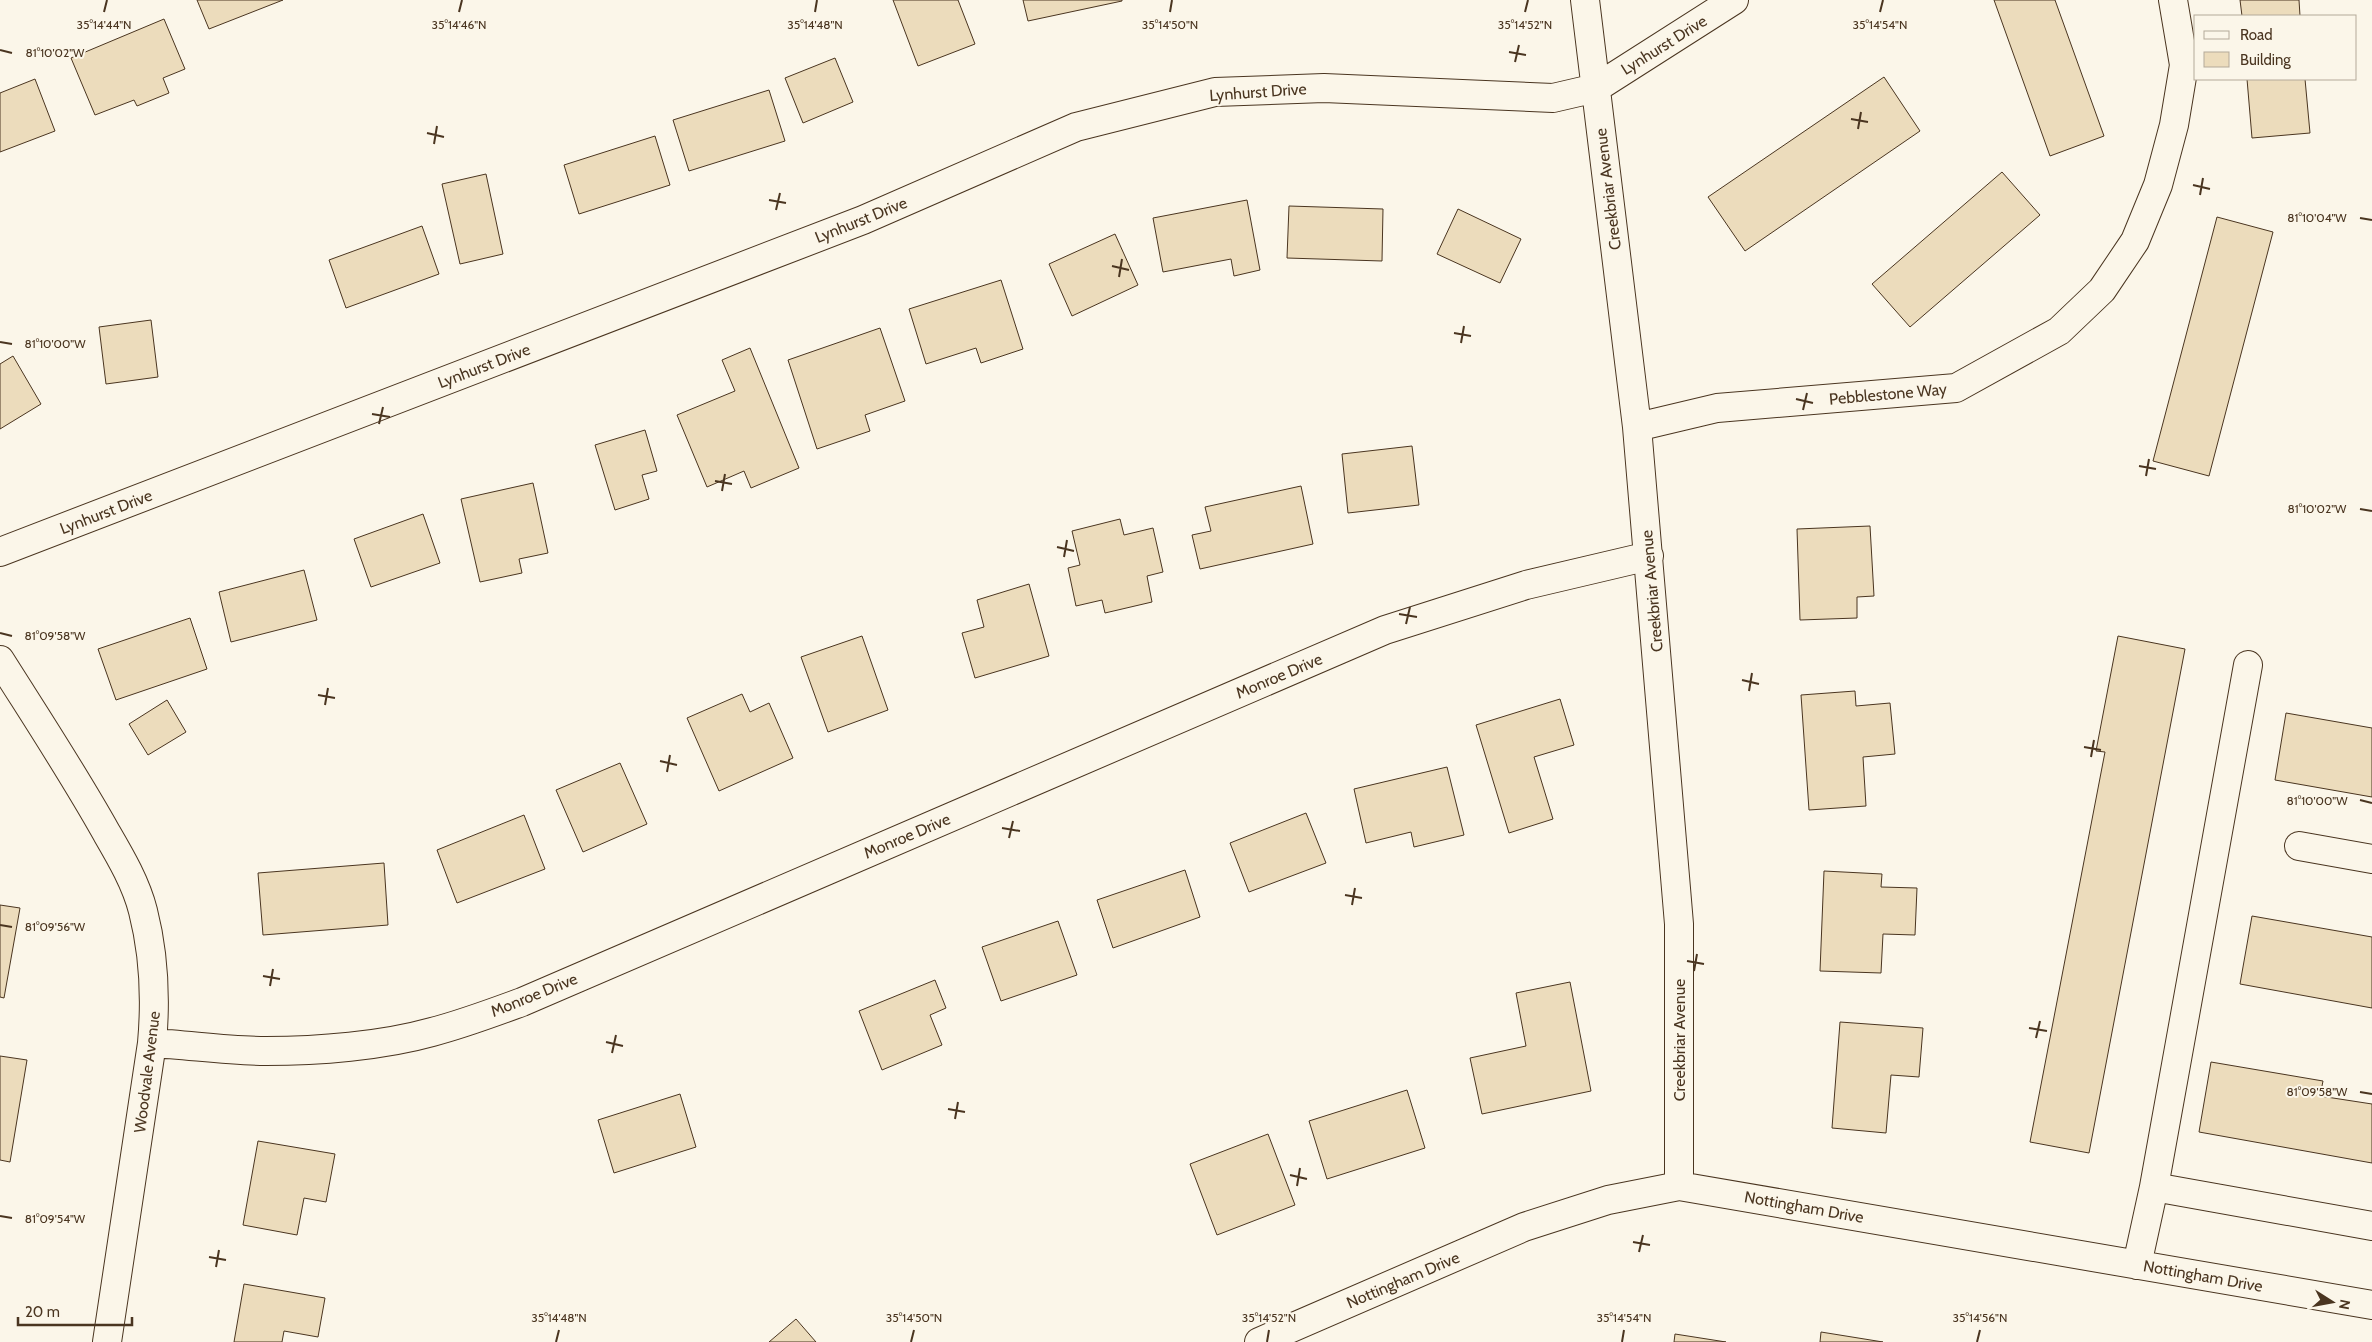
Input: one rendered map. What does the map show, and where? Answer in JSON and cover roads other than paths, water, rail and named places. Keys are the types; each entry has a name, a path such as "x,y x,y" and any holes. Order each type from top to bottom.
{"street":[{"name":"Creekbriar Avenue","path":"1585,0 1637,427 1679,924 1679,1186"},
{"name":"Pebblestone Way","path":"1637,427 1717,408 1956,388 2059,332 2102,290 2135,241 2158,184 2174,125 2184,65 2173,0"},
{"name":"Lynhurst Drive","path":"0,552 863,220 1076,127 1215,92 1324,88 1553,98 1596,88 1726,2"},
{"name":"Monroe Drive","path":"152,1043 264,1051 311,1050 354,1046 430,1033 469,1022 522,1002 1385,630 1526,585 1649,556"},
{"name":"Woodvale Avenue","path":"0,660 94,811 124,864 142,908 149,938 156,1002 152,1043 107,1342"},
{"path":"2138,1265 2154,1187 2248,665"},
{"path":"2299,846 2372,858"},
{"name":"Nottingham Drive","path":"1259,1342 1524,1227 1608,1200 1679,1186 2372,1305"},
{"path":"2154,1187 2372,1226"}]}
